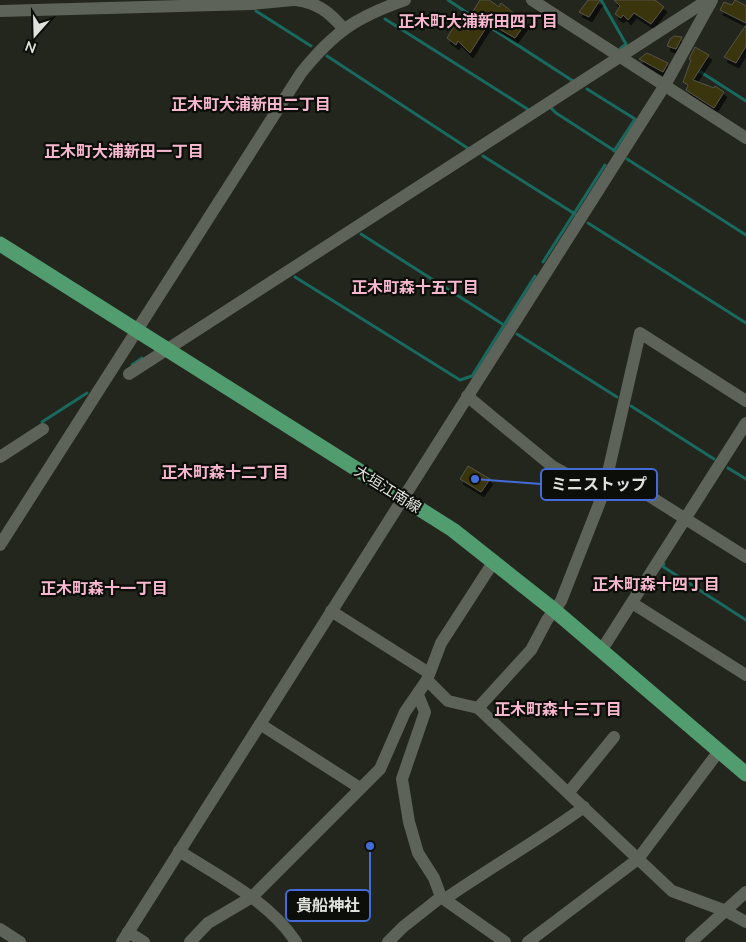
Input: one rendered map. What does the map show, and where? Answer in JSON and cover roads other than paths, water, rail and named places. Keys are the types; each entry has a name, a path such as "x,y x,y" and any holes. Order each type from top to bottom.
{"main road":[{"name":"大垣江南線","path":"0,244 453,530 554,610 746,774"}],"street":[{"path":"0,12 252,4 295,0 314,3 328,12 343,28"},
{"path":"0,545 301,73 320,50 343,28 380,9 405,0"},
{"path":"532,0 622,56 746,138"},
{"path":"129,374 703,3 711,2"},
{"path":"144,942 125,937 665,85 711,2"},
{"path":"478,708 531,650 561,601 603,494 640,333 746,401"},
{"path":"467,396 552,466 603,494"},
{"path":"601,651 746,423"},
{"path":"0,457 43,429"},
{"path":"608,472 616,475 746,557"},
{"path":"190,942 208,923 252,896 380,769 405,712 418,695 428,676 441,643 494,561"},
{"path":"632,603 746,675"},
{"path":"331,611 428,676 448,700 478,708 672,891 726,911 746,922"},
{"path":"418,695 425,712 402,779 409,822 418,852 434,878 443,898 505,942"},
{"path":"260,724 360,788"},
{"path":"569,792 614,737"},
{"path":"528,942 638,859 720,751"},
{"path":"388,942 403,926 443,898 553,830 584,807"},
{"path":"179,851 252,896 290,933 296,942"},
{"path":"691,942 746,892"},
{"path":"0,929 20,942"}],"waterway":[{"path":"448,0 478,20"},
{"path":"601,0 626,44 620,49"},
{"path":"256,11 311,46"},
{"path":"385,19 529,110 527,111"},
{"path":"485,24 573,81"},
{"path":"327,56 469,149"},
{"path":"696,69 746,101"},
{"path":"587,89 635,119 614,151"},
{"path":"550,107 556,113 615,151"},
{"path":"483,156 575,214"},
{"path":"627,159 746,235"},
{"path":"543,262 605,165"},
{"path":"588,223 746,323"},
{"path":"361,234 504,325"},
{"path":"295,277 460,380 472,376 535,276"},
{"path":"517,334 617,397"},
{"path":"132,365 142,358"},
{"path":"42,422 87,393"},
{"path":"631,406 714,459"},
{"path":"728,468 746,479"},
{"path":"664,564 662,566 746,620"}],"place":[{"name":"ミニストップ","path":"475,479"},
{"name":"貴船神社","path":"370,846"}],"district":[{"name":"正木町大浦新田四丁目","path":"478,21"},
{"name":"正木町大浦新田二丁目","path":"251,104"},
{"name":"正木町大浦新田一丁目","path":"124,151"},
{"name":"正木町森十五丁目","path":"415,287"},
{"name":"正木町森十二丁目","path":"225,472"},
{"name":"正木町森十四丁目","path":"656,584"},
{"name":"正木町森十一丁目","path":"104,588"},
{"name":"正木町森十三丁目","path":"558,709"}]}
